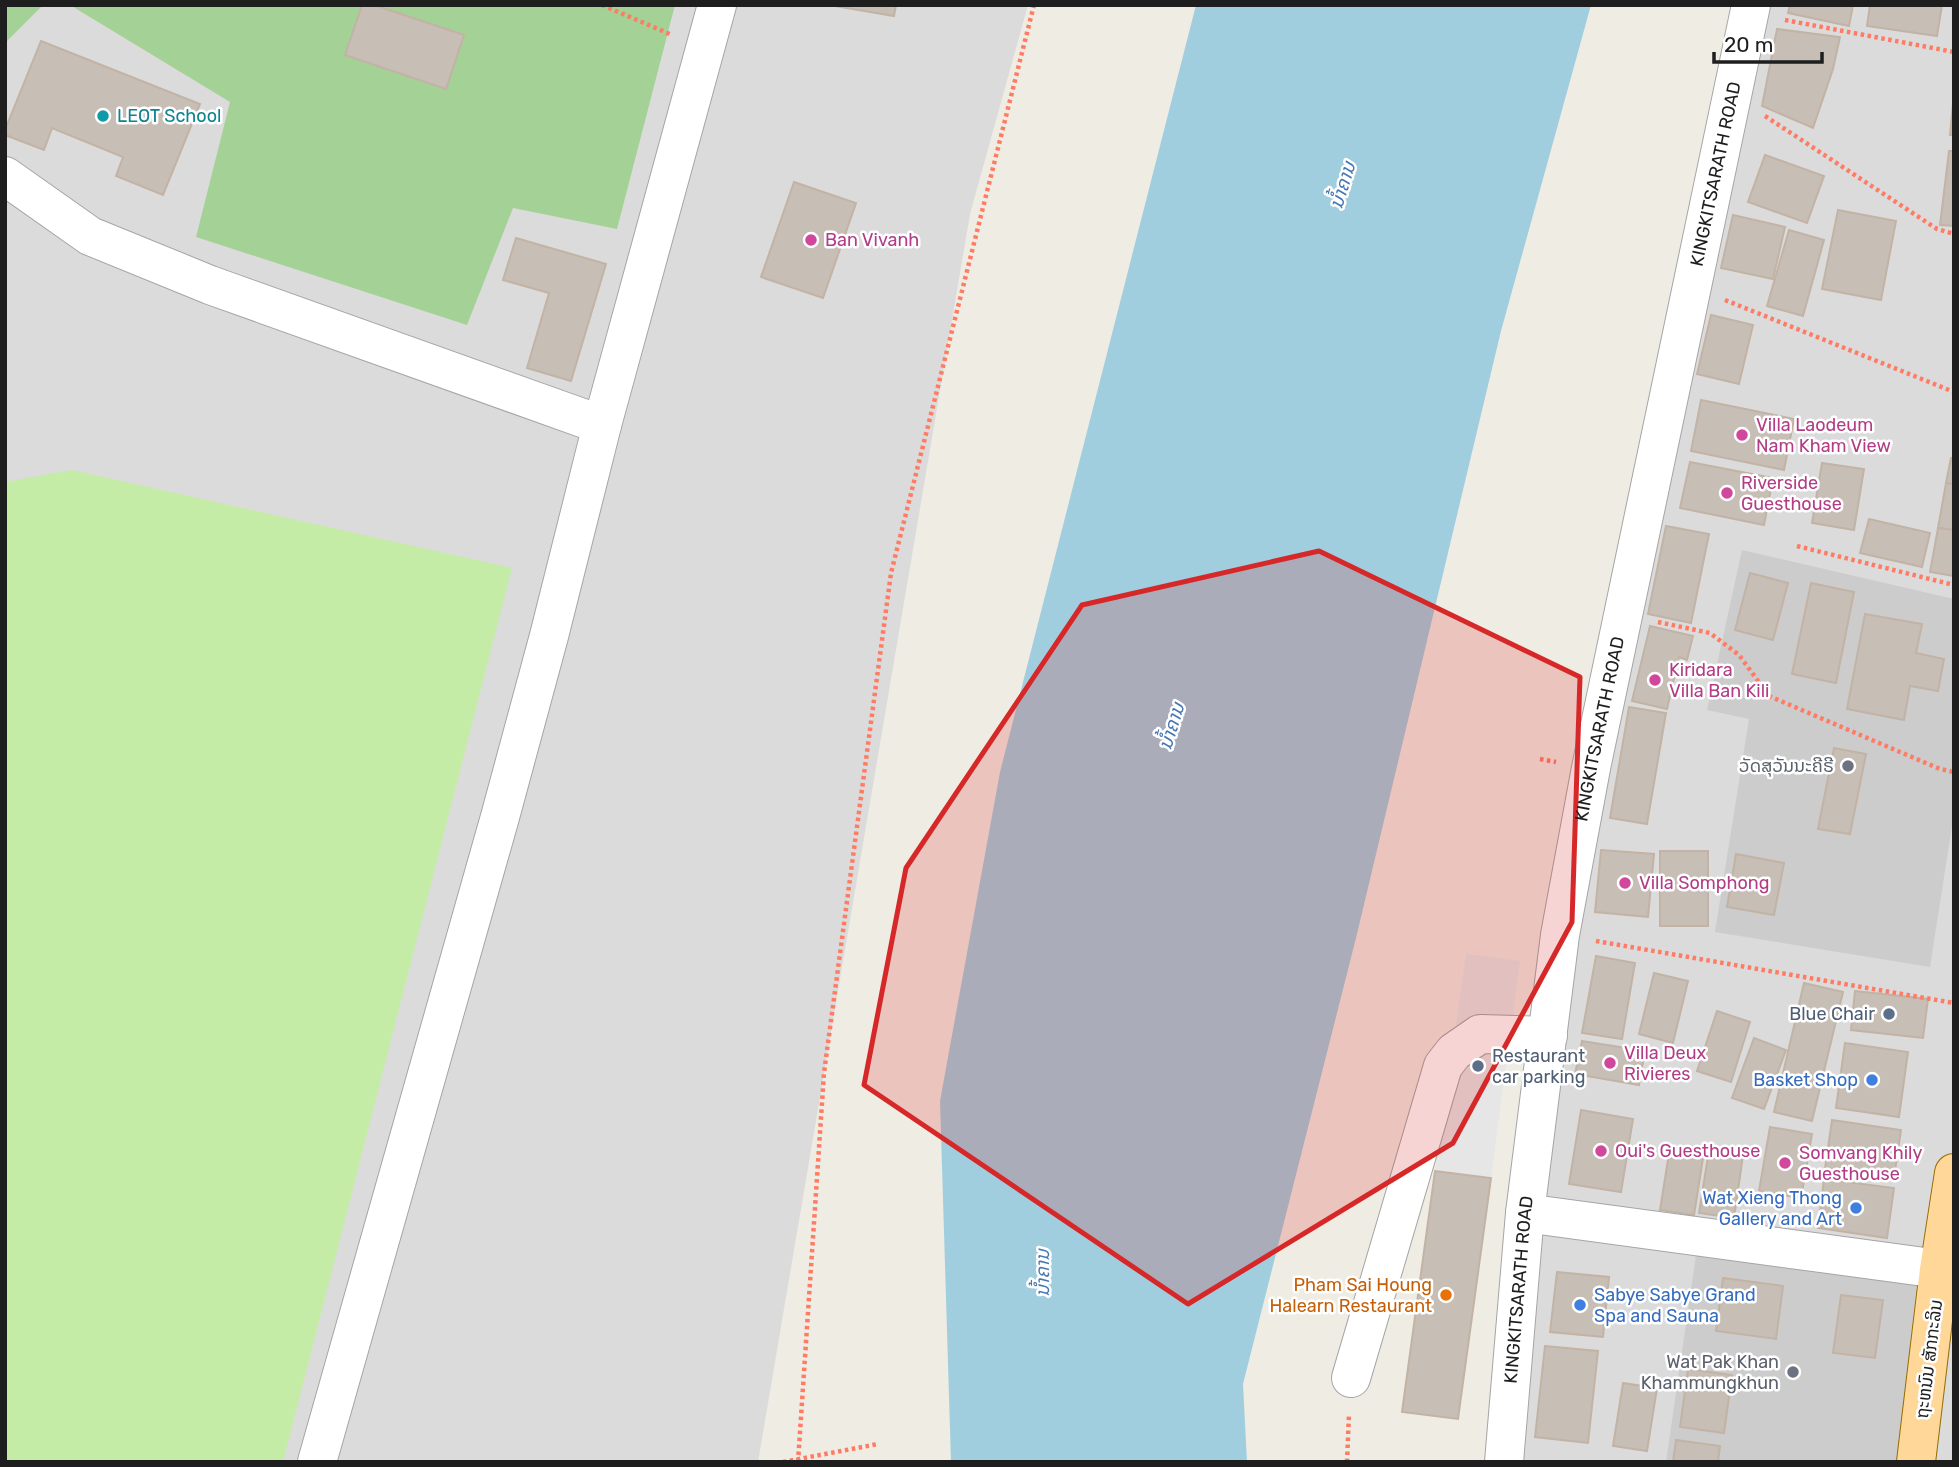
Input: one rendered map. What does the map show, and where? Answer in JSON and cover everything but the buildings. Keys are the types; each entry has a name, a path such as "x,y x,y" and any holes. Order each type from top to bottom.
{"main road":[{"name":"ຖະຫນົນ ສັກກະລິນ","path":"1916,1462 1946,1270 1954,1173"}],"street":[{"path":"317,1462 500,817 602,425 717,5"},
{"name":"KINGKITSARATH ROAD","path":"1504,1462 1525,1213 1560,935 1591,768 1750,10"},
{"path":"5,176 90,236 210,285 602,425"},
{"path":"1351,1378 1443,1066 1454,1052 1480,1034 1548,1036"},
{"path":"1525,1213 1946,1270"}],"path":[{"path":"602,5 705,49"},
{"path":"798,1462 824,1073 891,573 1034,5"},
{"path":"1750,10 1954,52"},
{"path":"1732,94 1937,229 1954,234"},
{"path":"1692,287 1954,392"},
{"path":"1797,546 1954,585"},
{"path":"1623,614 1710,634 1739,655 1769,696 1940,769 1954,772"},
{"path":"1560,935 1954,1003"},
{"path":"1347,1462 1351,1378"},
{"path":"783,1462 878,1444"}],"highlighted area":[{"path":"1319,551 1580,677 1572,922 1453,1143 1188,1304 864,1085 906,868 1082,605"}],"shaded area":[{"path":"5,5 1028,5 970,214 758,1462 5,1462"},
{"path":"1751,5 1954,5 1954,1462 1504,1462 1525,1213"},
{"name":"ວັດສຸວັນນະຄີຣີ","path":"1742,550 1954,599 1954,813 1930,967 1715,932 1749,719 1707,710"},
{"name":"Restaurant car parking","path":"1466,954 1520,961 1491,1178 1435,1171"},
{"name":"Wat Pak Khan Khammungkhun","path":"1697,1248 1917,1282 1897,1462 1666,1462"}],"green space":[{"path":"5,5 43,5 5,43"},
{"path":"70,5 675,5 617,229 513,208 467,325 196,237 230,102"},
{"path":"72,470 512,568 283,1462 5,1462 5,482"}],"water":[{"name":"ນ້ຳຄານ","path":"1196,5 1591,5 1501,331 1356,938 1243,1384 1247,1462 951,1462 940,1101 1000,772"}],"place":[{"name":"LEOT School","path":"103,116"},
{"name":"Ban Vivanh","path":"811,240"},
{"name":"Villa Laodeum Nam Kham View","path":"1742,435"},
{"name":"Riverside Guesthouse","path":"1727,493"},
{"name":"Kiridara Villa Ban Kili","path":"1655,680"},
{"name":"ວັດສຸວັນນະຄີຣີ","path":"1848,766"},
{"name":"Villa Somphong","path":"1625,883"},
{"name":"Blue Chair","path":"1889,1014"},
{"name":"Villa Deux Rivieres","path":"1610,1063"},
{"name":"Restaurant car parking","path":"1478,1066"},
{"name":"Basket Shop","path":"1872,1080"},
{"name":"Oui's Guesthouse","path":"1601,1151"},
{"name":"Somvang Khily Guesthouse","path":"1785,1163"},
{"name":"Wat Xieng Thong Gallery and Art","path":"1856,1208"},
{"name":"Pham Sai Houng Halearn Restaurant","path":"1446,1295"},
{"name":"Sabye Sabye Grand Spa and Sauna","path":"1580,1305"},
{"name":"Wat Pak Khan Khammungkhun","path":"1793,1372"}]}
